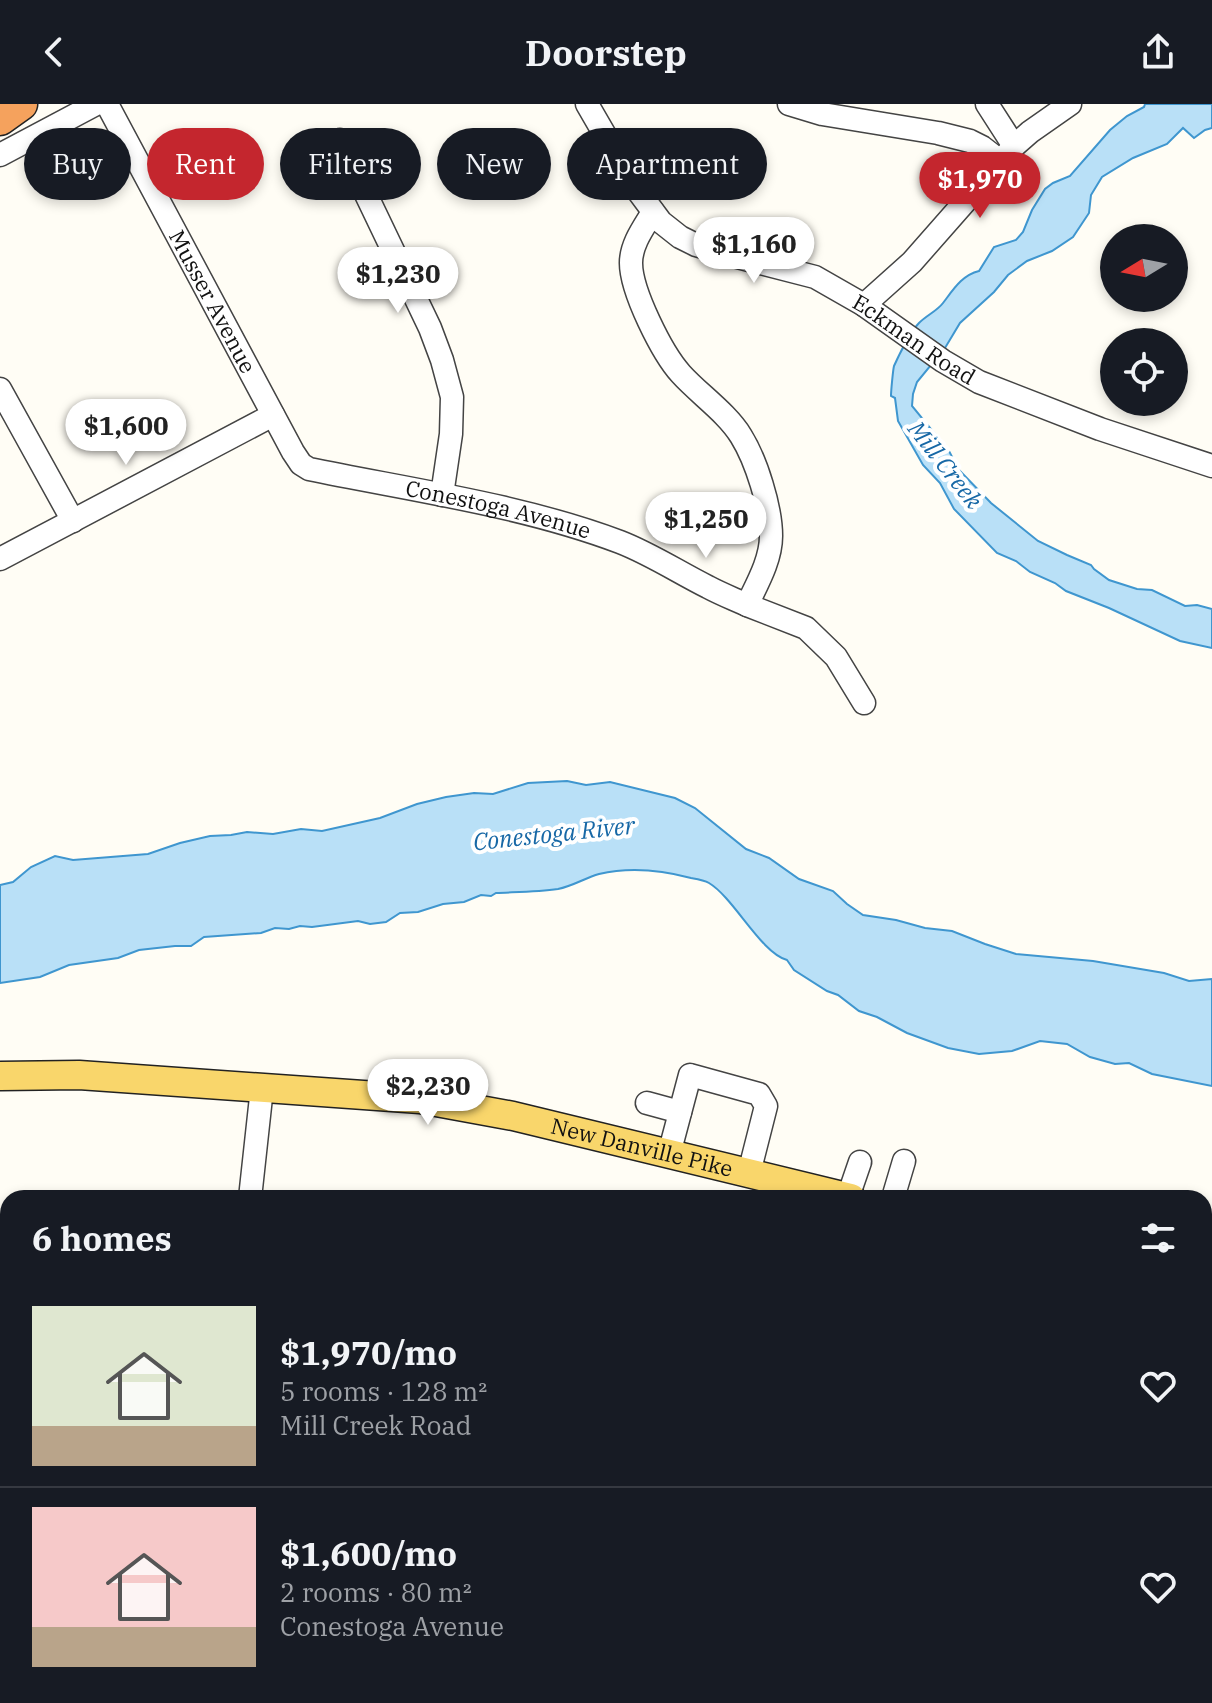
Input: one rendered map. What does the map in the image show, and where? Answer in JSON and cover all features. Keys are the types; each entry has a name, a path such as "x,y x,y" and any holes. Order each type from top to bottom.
{"highway":[{"path":"0,119 21,104"}],"main road":[{"name":"New Danville Pike","path":"0,1076 79,1075 446,1103 513,1116 817,1190"}],"street":[{"path":"0,155 96,104"},
{"name":"Musser Avenue","path":"107,104 273,415"},
{"name":"Eckman Road","path":"587,104 635,187 661,222 680,237 696,245 815,277 864,305 943,361 997,390 1100,429 1212,466"},
{"path":"789,104 822,114 938,133 1007,153"},
{"path":"987,104 1007,153"},
{"path":"864,305 912,262 1007,153 1030,132 1070,104"},
{"path":"369,200 430,328 452,397 451,434 442,495"},
{"path":"653,212 635,245 631,263 647,316 664,352 741,435 753,462 769,516 771,538 768,555 747,605"},
{"path":"0,389 73,521"},
{"path":"0,559 273,415"},
{"name":"Conestoga Avenue","path":"273,415 293,452 309,469 442,495 621,542 706,587 806,628 836,657 864,703"},
{"path":"669,1154 690,1075 759,1094 766,1106 749,1173"},
{"path":"251,1190 262,1088"},
{"path":"647,1103 680,1112"},
{"path":"895,1190 904,1161"},
{"path":"851,1190 860,1162"}],"water":[{"name":"Mill Creek","path":"1145,104 1212,104 1212,128 1194,138 1183,128 1167,144 1133,158 1102,177 1091,195 1089,213 1073,237 1052,251 1027,261 1008,275 960,323 945,348 917,382 912,406 949,451 959,470 991,503 1038,541 1091,565 1109,580 1137,589 1152,590 1185,606 1212,609 1212,648 1180,641 1066,591 997,553 954,509 940,483 923,465 898,421 895,398 891,396 894,366 919,323 941,306 963,279 979,271 994,247 1016,240 1045,189 1070,176 1110,130"},
{"name":"Conestoga River","path":"567,781 586,785 610,782 675,798 695,808 746,849 769,858 799,879 833,891 863,915 952,931 1016,954 1093,961 1164,973 1189,981 1212,979 1212,1086 1152,1074 1129,1063 1115,1064 1090,1057 1067,1044 1040,1041 1012,1051 979,1054 948,1048 907,1033 859,1011 794,970 787,960 757,937 728,900 709,883 657,871 599,874 558,889 481,895 464,902 400,913 386,922 370,924 358,921 204,937 191,946 139,950 118,958 69,965 40,977 0,983 0,885 13,882 31,867 55,856 73,860 148,854 210,836 247,832 273,834 301,829 322,831 380,818 446,797 493,794 528,783"}]}
